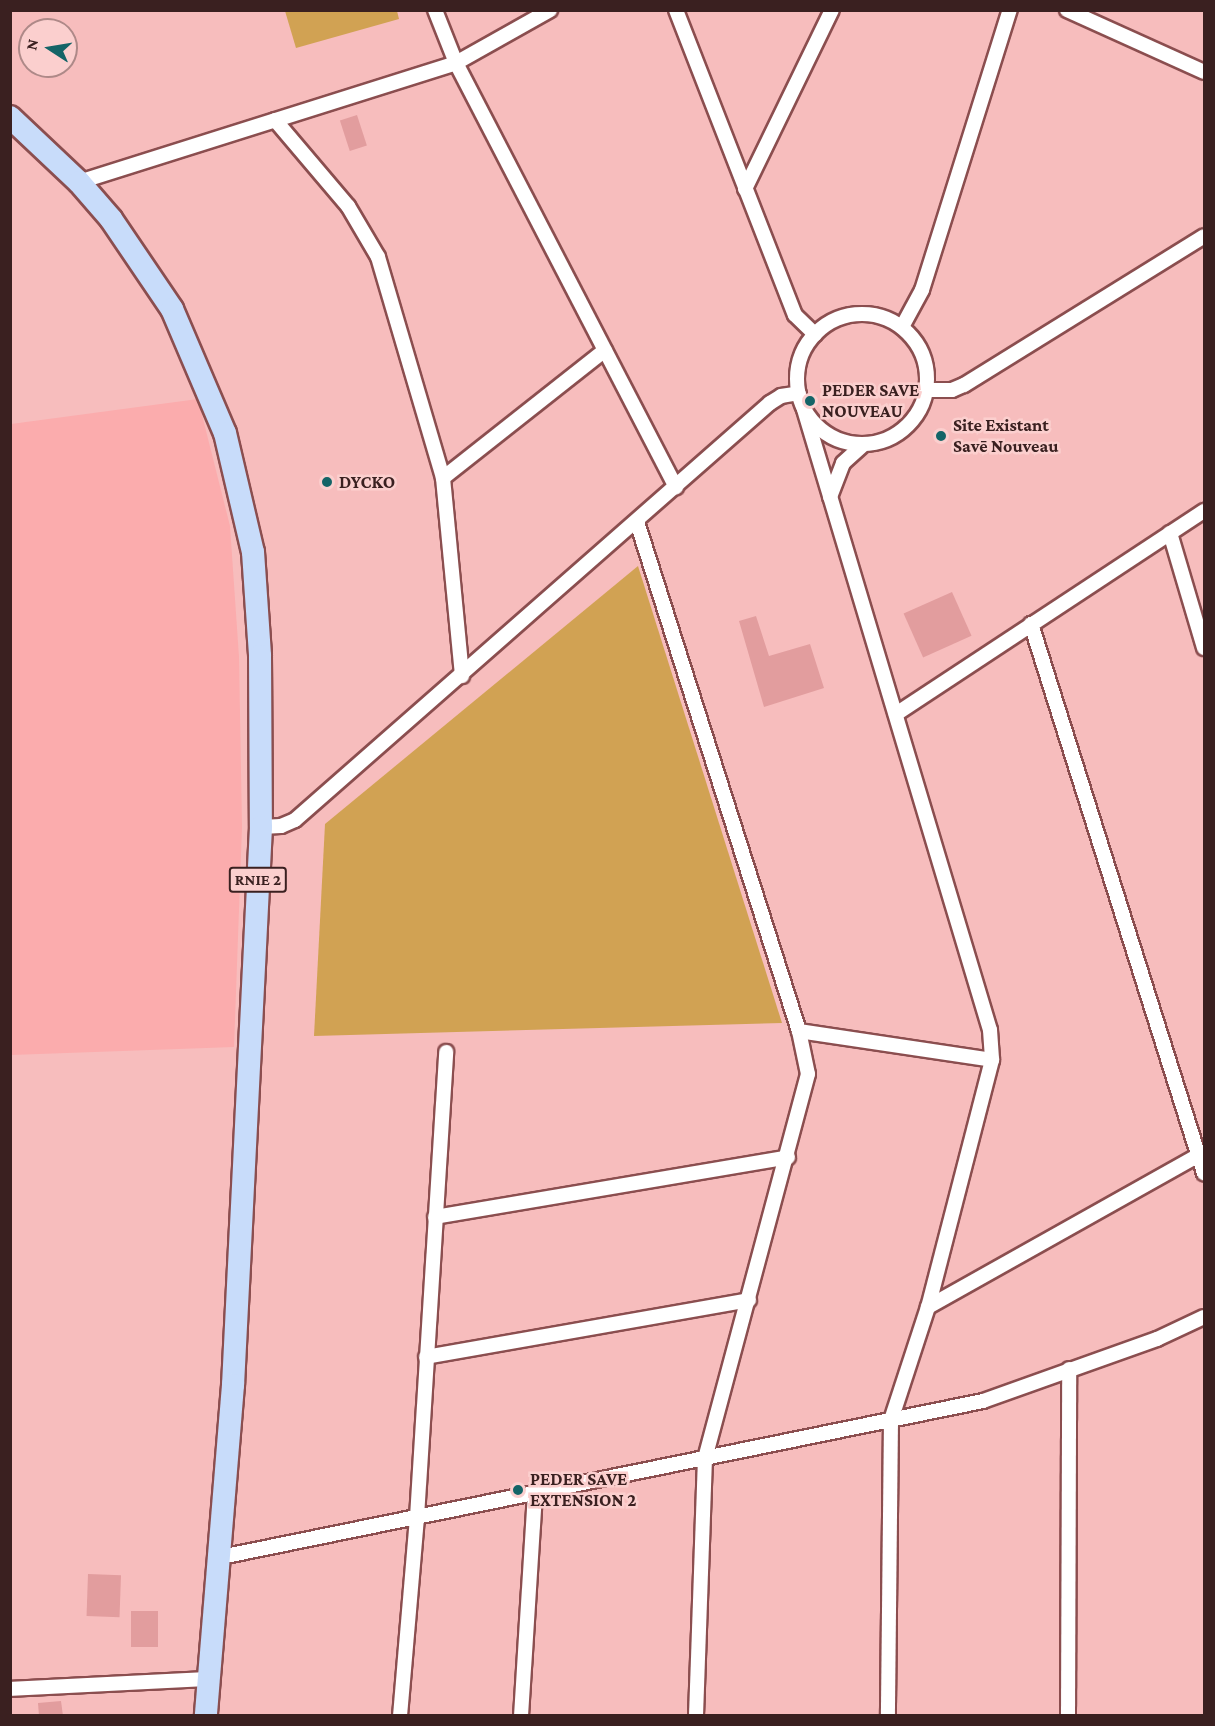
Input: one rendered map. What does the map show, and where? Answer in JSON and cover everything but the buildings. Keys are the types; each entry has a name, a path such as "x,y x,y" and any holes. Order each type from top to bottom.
{"main road":[{"name":"RNIE 2","path":"10,117 79,182 142,261 172,309 208,385 237,475 257,591 261,827 221,1557 206,1716"}],"street":[{"path":"435,10 456,63 675,487"},
{"path":"79,182 456,63 550,10"},
{"path":"676,10 795,315 815,334"},
{"path":"745,189 832,10"},
{"path":"902,327 922,290 1010,10"},
{"path":"1067,10 1204,72"},
{"path":"275,120 348,206 378,257 443,478 462,676"},
{"path":"926,390 952,390 963,385 1204,238"},
{"path":"261,827 281,826 295,820 780,396 801,399 827,434 864,444 889,438 909,424 926,390 922,352 902,327 885,317 860,313 836,319 815,334 798,368 801,399 990,1030 992,1060 928,1308 891,1420 888,1716"},
{"path":"443,478 605,350"},
{"path":"830,496 843,463 864,444"},
{"path":"896,714 1204,511"},
{"path":"638,522 799,1031 808,1074 788,1157 705,1458 696,1716"},
{"path":"1170,533 1204,648"},
{"path":"1031,624 1204,1173"},
{"path":"799,1031 992,1060"},
{"path":"400,1716 417,1517 446,1052"},
{"path":"928,1308 1199,1155"},
{"path":"435,1217 788,1157"},
{"path":"426,1356 749,1300"},
{"path":"221,1557 983,1401 1157,1339 1204,1317"},
{"path":"1068,1716 1069,1369"},
{"path":"521,1716 535,1493"},
{"path":"10,1689 210,1680"}],"shaded area":[{"path":"285,11 397,11 399,19 296,48"},
{"path":"198,399 230,526 239,657 242,827 234,1047 11,1055 11,424"},
{"path":"638,566 782,1023 314,1036 325,824"}],"place":[{"name":"PEDER SAVE NOUVEAU","path":"810,401"},
{"name":"Site Existant Savē Nouveau","path":"941,436"},
{"name":"DYCKO","path":"327,482"},
{"name":"PEDER SAVE EXTENSION 2","path":"518,1490"}]}
